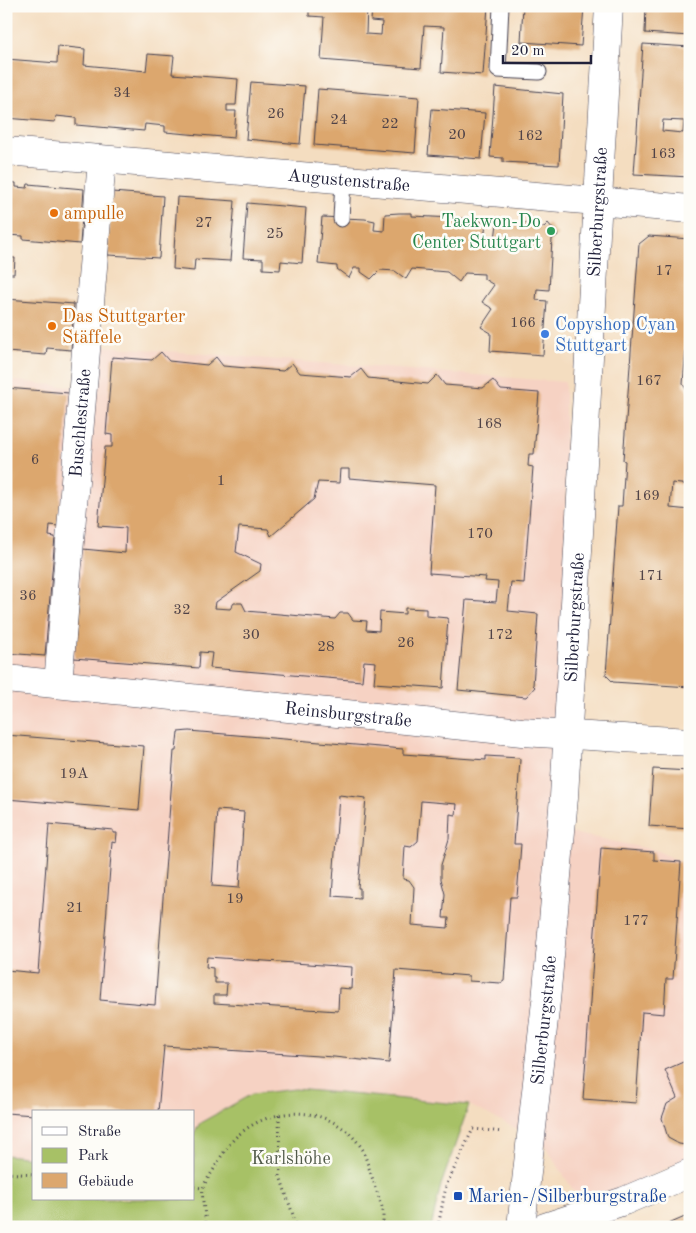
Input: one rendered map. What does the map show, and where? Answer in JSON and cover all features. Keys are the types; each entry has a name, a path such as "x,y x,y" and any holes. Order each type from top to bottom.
{"street":[{"name":"Silberburgstraße","path":"521,1227 547,992 567,735 609,6"},
{"name":"Augustenstraße","path":"6,151 690,209"},
{"name":"Buschlestraße","path":"58,684 102,160"},
{"name":"Reinsburgstraße","path":"6,679 567,735 690,742"},
{"path":"545,1227 624,1201 690,1173"}],"lane":[{"path":"501,6 498,70 539,72"},
{"path":"341,219 343,180"}],"path":[{"path":"280,1115 280,1176 297,1227"},
{"path":"206,1227 203,1188 228,1146 237,1136 259,1122 280,1115 317,1115 340,1124 350,1132 363,1150 383,1210 383,1227"},
{"path":"438,1227 446,1186 473,1129 531,1134"},
{"path":"6,1173 32,1175"},
{"path":"195,1187 203,1188"}],"shaded area":[{"path":"103,346 565,382 567,735 562,831 655,850 690,866 690,1158 583,1206 543,1142 469,1105 295,1089 201,1123 195,1132 195,1110 32,1110 32,1158 6,1155 6,380 97,390"}],"green space":[{"name":"Karlshöhe","path":"295,1089 469,1105 441,1185 431,1227 6,1227 6,1155 32,1158 32,1200 195,1200 195,1131 200,1123 252,1094"}],"building":[{"path":"309,6 367,6 366,34 381,35 382,22 371,21 372,6 488,6 483,75 441,72 444,27 424,26 421,68 321,60 324,17 309,16"},
{"path":"523,6 584,6 581,46 521,42"},
{"path":"646,6 690,6 690,36 645,33"},
{"path":"643,44 690,47 690,177 634,174","holes":["663,120 684,121 683,133 662,131"]},
{"path":"58,46 85,49 84,65 146,71 148,54 174,56 172,74 238,79 236,105 227,105 227,111 236,111 234,138 165,132 165,126 145,124 144,131 76,125 76,118 56,116 55,122 6,118 6,59 57,63"},
{"path":"251,82 305,86 300,144 246,139"},
{"path":"495,87 563,94 559,165 503,162 503,158 490,157"},
{"path":"318,89 419,97 415,153 314,145"},
{"path":"432,109 485,113 481,159 428,155"},
{"name":"ampulle","path":"6,182 16,183 16,187 27,188 28,184 84,189 80,244 23,239 23,236 6,235"},
{"path":"112,192 163,196 159,258 108,255"},
{"path":"177,197 235,201 230,261 195,259 194,271 173,269"},
{"path":"247,203 306,208 302,263 281,261 280,270 263,269 263,259 243,258"},
{"path":"412,213 412,216 474,219 474,221 486,222 484,240 495,240 497,223 528,223 528,226 544,227 548,223 558,235 552,239 549,290 537,289 536,300 547,301 543,355 490,351 491,333 481,327 493,309 482,302 494,285 484,279 484,274 465,273 459,282 447,272 412,269 406,279 395,271 380,270 371,279 361,272 361,268 354,268 349,278 337,269 337,266 318,264 322,217 375,221 374,230 384,231 385,214"},
{"path":"649,236 690,239 690,300 683,384 690,396 690,485 672,483 670,508 690,510 690,687 613,682 606,675 618,506 622,506 625,461 623,460 639,244"},
{"path":"6,258 15,258 14,274 6,274"},
{"path":"6,299 74,304 71,350 47,348 46,355 6,352"},
{"path":"161,352 169,361 207,365 216,357 223,366 283,371 292,363 300,373 351,377 361,369 368,378 428,384 437,375 445,385 483,388 493,380 501,390 539,393 534,454 529,454 528,466 533,467 524,583 511,582 508,611 538,614 533,685 535,687 526,697 458,690 466,600 496,602 498,582 485,581 486,577 429,573 435,485 349,478 349,469 340,469 339,483 318,482 314,499 271,536 268,529 239,527 236,552 261,564 260,571 216,602 215,608 230,609 234,603 242,603 246,611 335,619 340,613 348,613 353,620 367,621 366,630 379,631 380,612 405,614 405,608 426,609 426,616 448,618 443,688 374,683 376,662 364,661 362,681 210,668 212,653 200,652 199,668 74,658 83,549 125,553 126,528 98,526 105,447 112,447 112,435 106,434 112,357 152,360"},
{"path":"6,388 69,393 58,526 50,525 49,536 55,537 45,656 6,653"},
{"path":"189,731 403,749 403,754 486,760 486,756 519,758 514,844 521,844 517,897 510,897 504,981 501,983 469,981 469,976 396,970 389,1063 334,1057 164,1046 158,1110 32,1110 32,1115 6,1113 6,970 38,973 49,824 113,830 113,833 117,833 116,843 112,842 100,1000 155,1005 174,751 176,751 178,732","holes":["339,795 366,798 358,888 360,888 360,898 332,896","421,801 457,804 456,815 450,814 449,839 441,865 441,879 445,894 443,918 449,918 448,928 412,925 414,887 409,880 403,879 405,846 411,847 418,841","217,810 244,812 239,888 212,886","207,957 352,967 351,989 339,988 338,1011 214,1003 214,995 226,995 227,983 215,983 213,968 206,967"]},
{"path":"6,735 144,746 139,810 6,799"},
{"path":"653,769 690,771 690,829 649,826"},
{"path":"601,848 654,852 654,860 681,862 673,979 666,979 664,1014 642,1012 636,1103 583,1099"},
{"path":"690,1059 690,1145 686,1145 679,1144 668,1138 662,1118 667,1104 677,1098 665,1070"},
{"path":"687,1216 690,1227 662,1227"}],"place":[{"name":"ampulle","path":"54,213"},
{"name":"Taekwon-Do Center Stuttgart","path":"551,231"},
{"name":"Das Stuttgarter Stäffele","path":"52,326"},
{"name":"Copyshop Cyan Stuttgart","path":"545,334"},
{"name":"Marien-/Silberburgstraße","path":"458,1196"}]}
